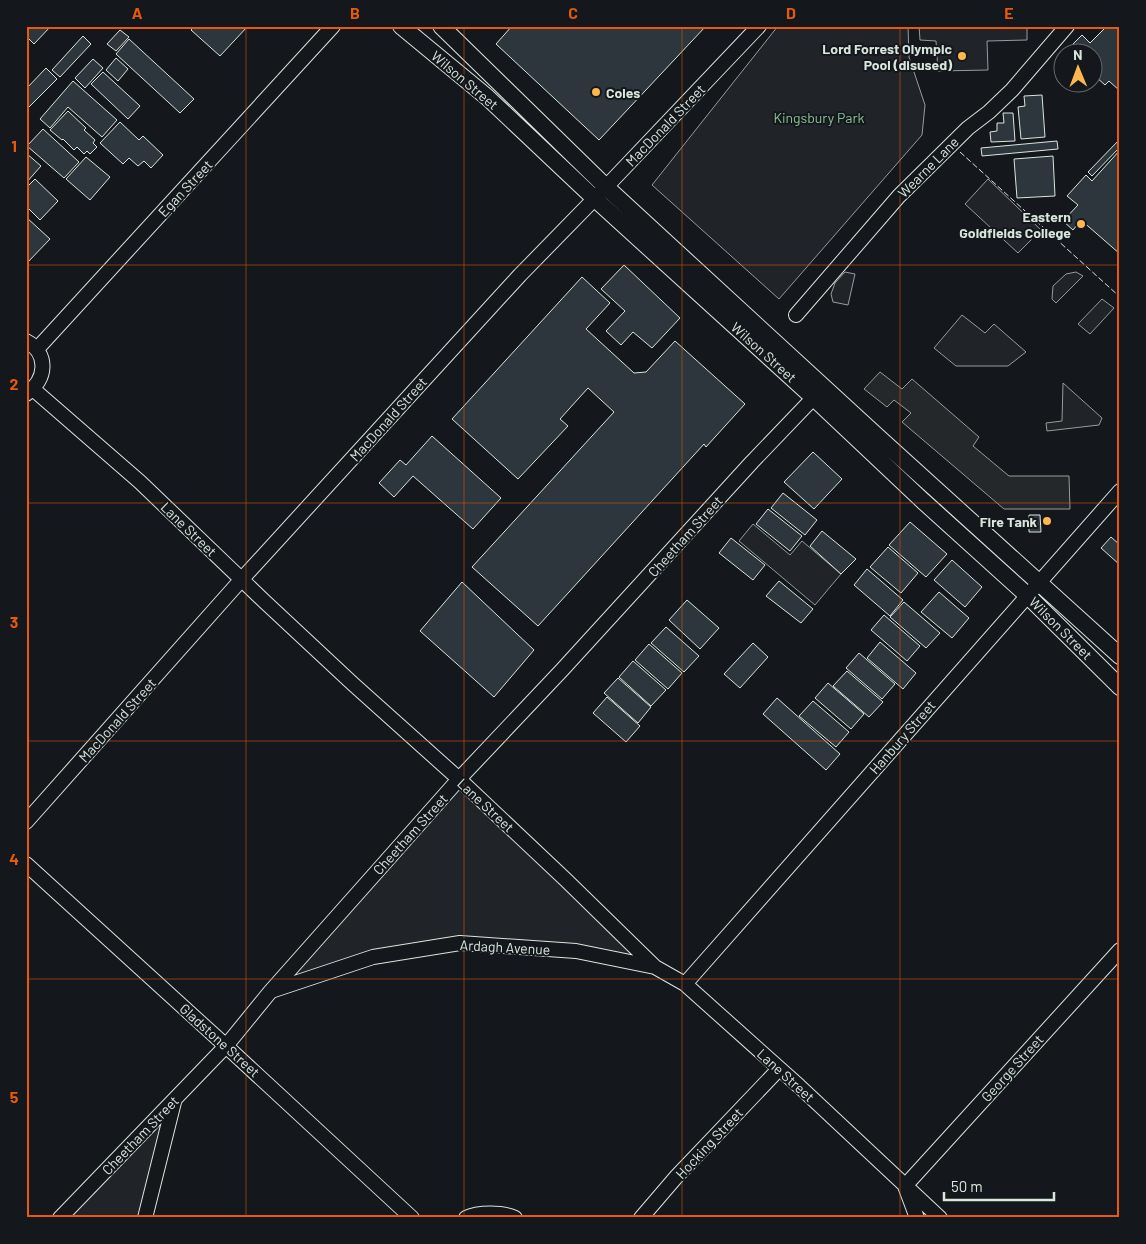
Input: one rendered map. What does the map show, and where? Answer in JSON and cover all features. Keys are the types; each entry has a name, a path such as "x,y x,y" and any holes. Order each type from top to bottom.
{"street":[{"name":"Egan Street","path":"31,345 332,26"},
{"name":"Wilson Street","path":"401,26 600,192 819,392 923,500 1027,595 1120,686"},
{"name":"Wilson Street","path":"442,26 600,192"},
{"name":"MacDonald Street","path":"26,822 242,580 513,282 759,26"},
{"name":"Wearne Lane","path":"796,315 899,196 968,128 989,112 1012,90 1067,26"},
{"path":"30,391 40,380 43,370 41,357 31,345"},
{"name":"Lane Street","path":"30,391 140,482 353,684 566,880 655,968 684,984 940,1218"},
{"name":"Wilson Street","path":"819,392 878,437 1120,656"},
{"name":"Cheetham Street","path":"60,1218 226,1046 270,992 458,779 562,670 752,462 819,392"},
{"name":"Hanbury Street","path":"684,984 1120,491"},
{"name":"Gladstone Street","path":"26,864 412,1218"},
{"name":"Ardagh Avenue","path":"270,992 373,957 460,943 576,951 655,968"},
{"name":"George Street","path":"905,1186 1120,950"},
{"name":"Hocking Street","path":"641,1218 677,1176 779,1069"},
{"path":"145,1218 174,1100"},
{"path":"905,1186 917,1218"},
{"path":"466,1218 470,1215 490,1214 510,1215 515,1218"}],"green space":[{"name":"Kingsbury Park","path":"778,26 908,26 909,57 925,105 922,135 779,299 652,185"},
{"name":"Lord Forrest Olympic Pool (disused)","path":"919,26 1027,26 1027,40 987,41 988,70 938,71 936,41 920,40"},
{"path":"988,179 1041,230 1018,253 965,204"},
{"path":"845,272 855,274 848,305 833,302 831,294 835,283"},
{"path":"1076,272 1083,276 1056,303 1052,299 1053,286 1066,274"},
{"path":"1102,299 1114,308 1090,334 1078,324"},
{"path":"962,315 985,333 994,324 1026,352 1008,366 956,366 934,348"},
{"path":"1063,383 1102,418 1099,425 1047,431 1046,423 1062,421"},
{"path":"753,524 790,555 802,541 841,574 815,605 739,541"},
{"path":"459,779 655,967 460,943 373,957 270,992"},
{"path":"174,1100 145,1218 61,1218"}],"shaded area":[{"path":"880,372 902,389 912,379 979,437 973,446 1009,476 1069,476 1070,509 1004,509 902,422 911,413 894,400 887,407 864,389"}],"building":[{"path":"26,26 51,26 34,44 26,36"},
{"path":"195,26 248,26 220,56 191,30"},
{"name":"Coles","path":"512,26 706,26 599,140 496,44"},
{"path":"1107,26 1117,26 1120,29 1120,91 1109,81 1104,84 1104,42 1091,42"},
{"path":"120,30 129,37 116,51 107,44"},
{"path":"1082,35 1089,42 1075,42"},
{"path":"83,36 91,44 60,77 52,70"},
{"path":"129,39 194,99 180,113 116,54"},
{"path":"116,58 128,69 118,81 106,70"},
{"path":"93,59 103,68 85,88 75,78"},
{"path":"46,68 57,79 26,110 26,89"},
{"path":"103,72 140,106 128,119 91,84"},
{"path":"73,81 117,120 102,137 68,107 50,128 40,119"},
{"path":"1042,95 1045,137 1021,139 1018,107 1025,106 1024,96"},
{"path":"68,111 86,128 84,130 95,140 93,143 97,147 90,154 87,151 84,154 77,147 74,150 50,130"},
{"path":"1003,113 1013,113 1015,141 991,142 990,132 997,131 997,123 1004,123"},
{"path":"120,122 139,140 143,136 163,155 151,168 144,161 138,166 129,158 123,164 100,143"},
{"path":"43,129 79,162 64,178 27,146"},
{"path":"1120,139 1120,147 1092,176 1088,172"},
{"path":"1057,141 1058,149 982,156 981,148"},
{"path":"1120,150 1120,254 1081,220 1073,230 1063,221 1078,205 1067,196 1086,175 1092,181"},
{"path":"26,153 41,166 26,183"},
{"path":"1053,156 1055,196 1017,198 1014,159"},
{"path":"86,157 110,177 90,200 66,179"},
{"path":"35,179 58,201 40,220 26,206 26,188"},
{"path":"26,217 50,239 27,263 26,262"},
{"path":"624,265 680,318 652,348 633,332 621,345 606,331 625,311 601,289"},
{"path":"582,277 610,303 586,329 634,373 646,372 675,341 745,404 706,447 704,444 538,626 472,567 614,412 588,388 560,419 568,426 518,479 452,419"},
{"path":"432,436 501,498 473,529 413,476 394,497 379,483 400,460 406,465"},
{"path":"813,452 842,479 814,509 784,482"},
{"path":"783,493 817,520 805,535 771,508"},
{"path":"768,509 802,536 790,551 756,524"},
{"path":"1029,515 1040,515 1041,532 1029,532"},
{"path":"910,522 947,554 926,577 889,545"},
{"path":"822,531 856,559 841,574 810,546"},
{"path":"1111,537 1120,545 1120,565 1101,548"},
{"path":"731,538 765,565 753,580 719,553"},
{"path":"888,547 918,573 901,593 870,567"},
{"path":"952,560 982,587 965,607 934,580"},
{"path":"867,569 903,600 890,616 854,585"},
{"path":"779,581 813,609 801,623 766,596"},
{"path":"462,582 534,650 494,697 420,631"},
{"path":"939,592 969,618 952,638 921,612"},
{"path":"687,600 719,628 700,649 669,620"},
{"path":"904,602 940,633 926,648 890,617"},
{"path":"884,615 920,646 907,661 871,630"},
{"path":"666,627 699,656 684,672 651,643"},
{"path":"880,642 916,673 903,689 867,658"},
{"path":"753,643 768,657 740,688 724,674"},
{"path":"649,644 682,673 668,689 635,660"},
{"path":"859,653 895,684 882,699 846,668"},
{"path":"633,661 666,690 651,706 619,677"},
{"path":"847,671 883,702 869,717 833,686"},
{"path":"618,678 651,707 638,723 604,693"},
{"path":"828,683 864,714 851,729 815,698"},
{"path":"607,697 640,726 626,742 593,713"},
{"path":"777,698 840,754 826,770 763,714"},
{"path":"813,701 849,732 836,747 799,716"}],"fence":[{"path":"960,152 1120,297"}],"place":[{"name":"Lord Forrest Olympic Pool (disused)","path":"962,56"},
{"name":"Coles","path":"596,92"},
{"name":"Eastern Goldfields College","path":"1081,224"},
{"name":"Fire Tank","path":"1047,521"}]}
